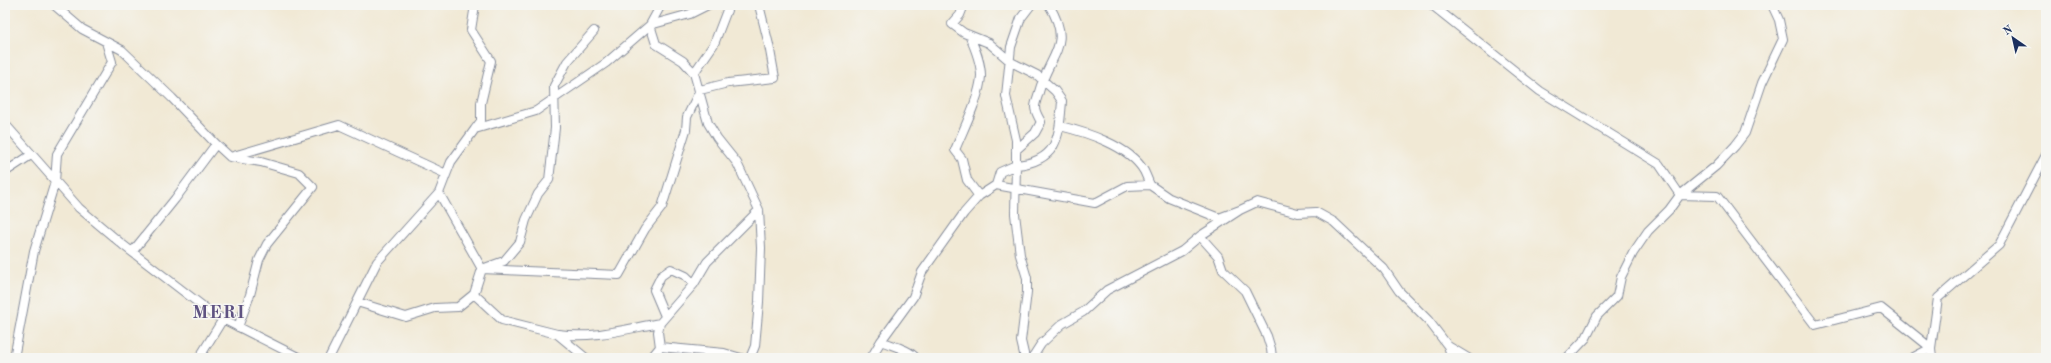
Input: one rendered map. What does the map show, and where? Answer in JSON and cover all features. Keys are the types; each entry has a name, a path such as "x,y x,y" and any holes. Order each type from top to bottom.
{"street":[{"path":"54,5 82,29 122,50 230,157 261,162 299,173 313,187 267,244 260,260 250,295 238,327"},
{"path":"329,358 377,262 439,193 451,162 481,121 481,104 491,61 471,30 475,5"},
{"path":"475,129 536,111 606,63 650,25 661,5"},
{"path":"650,25 690,14 708,5"},
{"path":"694,74 714,44 729,5"},
{"path":"482,270 619,275 644,229 662,206 686,130 686,117 700,90 728,83 775,78 769,45 759,5"},
{"path":"871,358 881,341 913,297 922,272 964,213 979,196 996,185 1000,172 1016,165 1032,164 1048,154 1060,132 1062,101 1055,91 1037,75 1010,62 989,43 969,35 952,24 960,15 964,5"},
{"path":"1025,358 1021,341 1027,292 1027,278 1018,235 1016,150 1012,121 1006,96 1011,46 1021,18 1031,5"},
{"path":"1016,150 1035,133 1040,122 1035,107 1043,80 1052,63 1062,36 1058,20 1049,5"},
{"path":"1432,5 1443,9 1540,92 1659,164 1680,195"},
{"path":"1567,358 1586,338 1597,316 1617,296 1621,277 1633,253 1648,231 1669,210 1680,195 1716,166 1736,146 1745,133 1762,83 1783,39 1779,20 1772,5"},
{"path":"650,25 656,44 683,61 694,74 700,90 708,123 717,138 737,163 759,210 761,248 759,302 755,346 750,358"},
{"path":"482,270 504,261 520,242 526,220 538,194 549,180 555,128 554,86 566,62 594,31"},
{"path":"969,35 977,52 981,77 972,109 955,150 962,159 967,180 979,196"},
{"path":"14,358 34,251 55,182 57,154 112,62 106,42"},
{"path":"5,124 79,208 132,252 213,314 300,358"},
{"path":"230,157 339,125 446,174"},
{"path":"1060,126 1097,138 1130,155 1143,169 1150,185 1169,198 1219,218 1257,202 1298,213 1316,212 1334,222 1384,269 1399,291 1428,320 1448,346 1452,358"},
{"path":"132,252 175,200 216,144"},
{"path":"1932,358 1931,348 1938,298 1999,245 2046,154"},
{"path":"5,172 31,155"},
{"path":"996,185 1096,203 1127,186 1150,185"},
{"path":"357,302 406,317 435,308 458,307 474,294 482,270 439,193"},
{"path":"1680,195 1717,196 1815,325 1881,308 1931,348"},
{"path":"651,358 660,347 658,332 663,320 694,284 707,262 759,210"},
{"path":"1032,358 1041,344 1062,324 1083,312 1108,290 1182,251 1200,236 1240,210"},
{"path":"1200,236 1218,256 1223,270 1245,291 1267,336 1272,358"},
{"path":"663,320 654,290 660,276 671,269 686,276 694,284"},
{"path":"474,294 502,320 557,334 586,336 663,320"},
{"path":"199,358 223,319"},
{"path":"557,334 586,358"},
{"path":"881,341 901,350 910,351 916,358"},
{"path":"1448,346 1468,358"},
{"path":"660,347 724,353 741,358"},
{"path":"1912,358 1931,348"}],"district":[{"name":"MERI","path":"219,312"}]}
